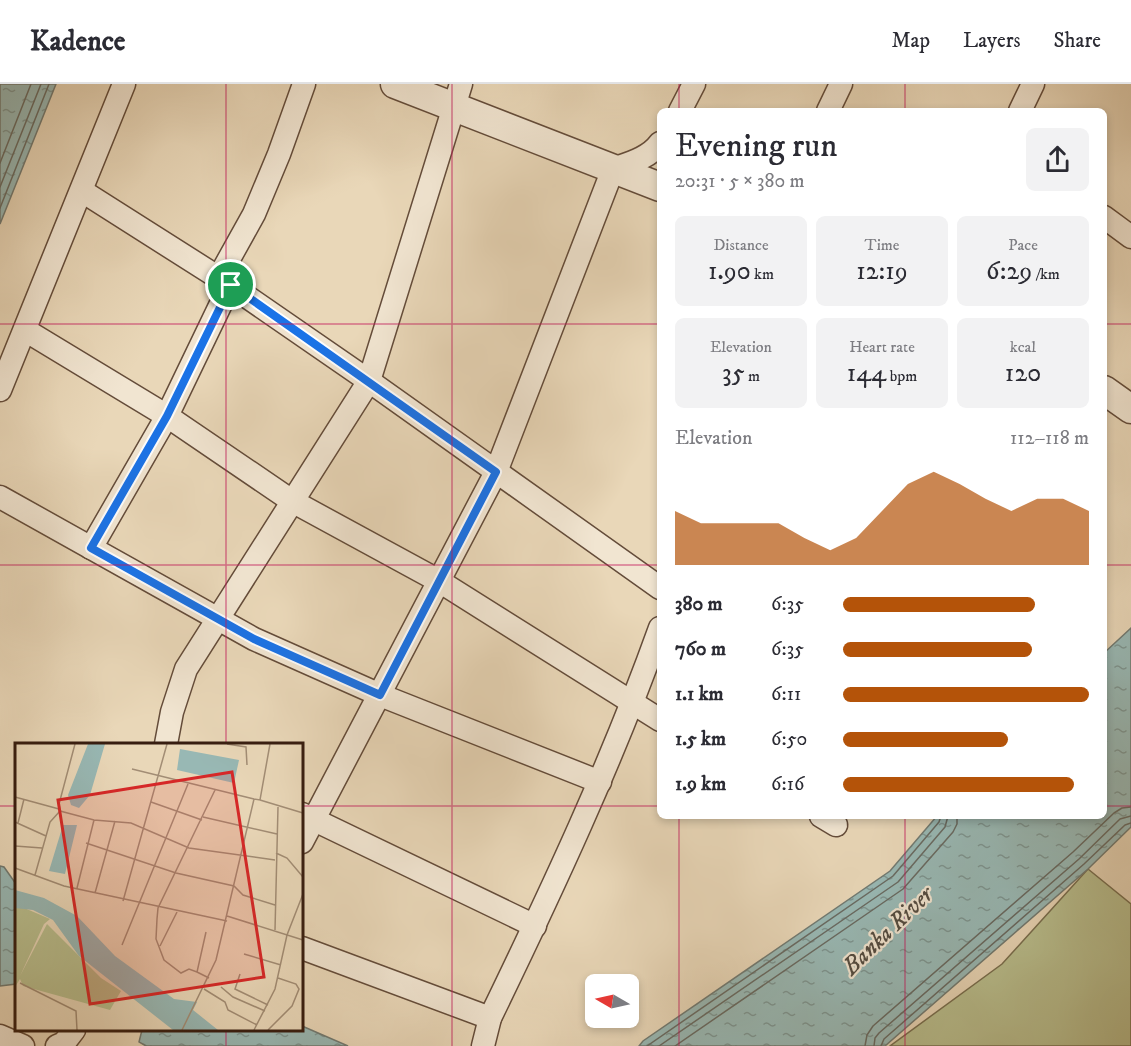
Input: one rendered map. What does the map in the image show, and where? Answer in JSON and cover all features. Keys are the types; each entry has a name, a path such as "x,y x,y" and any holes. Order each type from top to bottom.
{"street":[{"path":"0,390 124,84"},
{"path":"91,548 167,416 279,154 304,84"},
{"path":"395,84 457,95 613,169 657,186"},
{"path":"682,108 694,84"},
{"path":"829,108 841,84"},
{"path":"1021,108 1033,84"},
{"path":"166,743 172,712 186,669 369,381 457,95"},
{"path":"613,169 635,162 657,147"},
{"path":"303,838 308,817 380,695 496,472 613,169"},
{"path":"82,191 225,281 657,586"},
{"path":"1107,219 1131,237"},
{"path":"25,330 167,416 292,501 439,581 657,718"},
{"path":"1107,392 1131,409"},
{"path":"0,497 254,639 380,695 600,782"},
{"path":"483,1046 490,1018 535,926 600,782 633,704 657,636"},
{"path":"308,817 535,926"},
{"path":"303,948 490,1018"},
{"path":"0,1036 23,1046"}],"green space":[{"path":"1088,869 1131,904 1131,1046 890,1046 1002,964"}],"water":[{"path":"0,84 56,84 0,224"},
{"name":"Banka River","path":"1131,628 1131,827 1088,869 885,1046 639,1046 643,1041 890,871 934,819 1107,819 1107,650"},
{"path":"0,866 4,867 15,883 15,984 0,986"},
{"path":"303,1026 348,1046 146,1046 139,1042 142,1031 303,1031"}],"route":[{"path":"231,285 496,472 380,695 254,639 91,548 167,416 231,285"}]}
